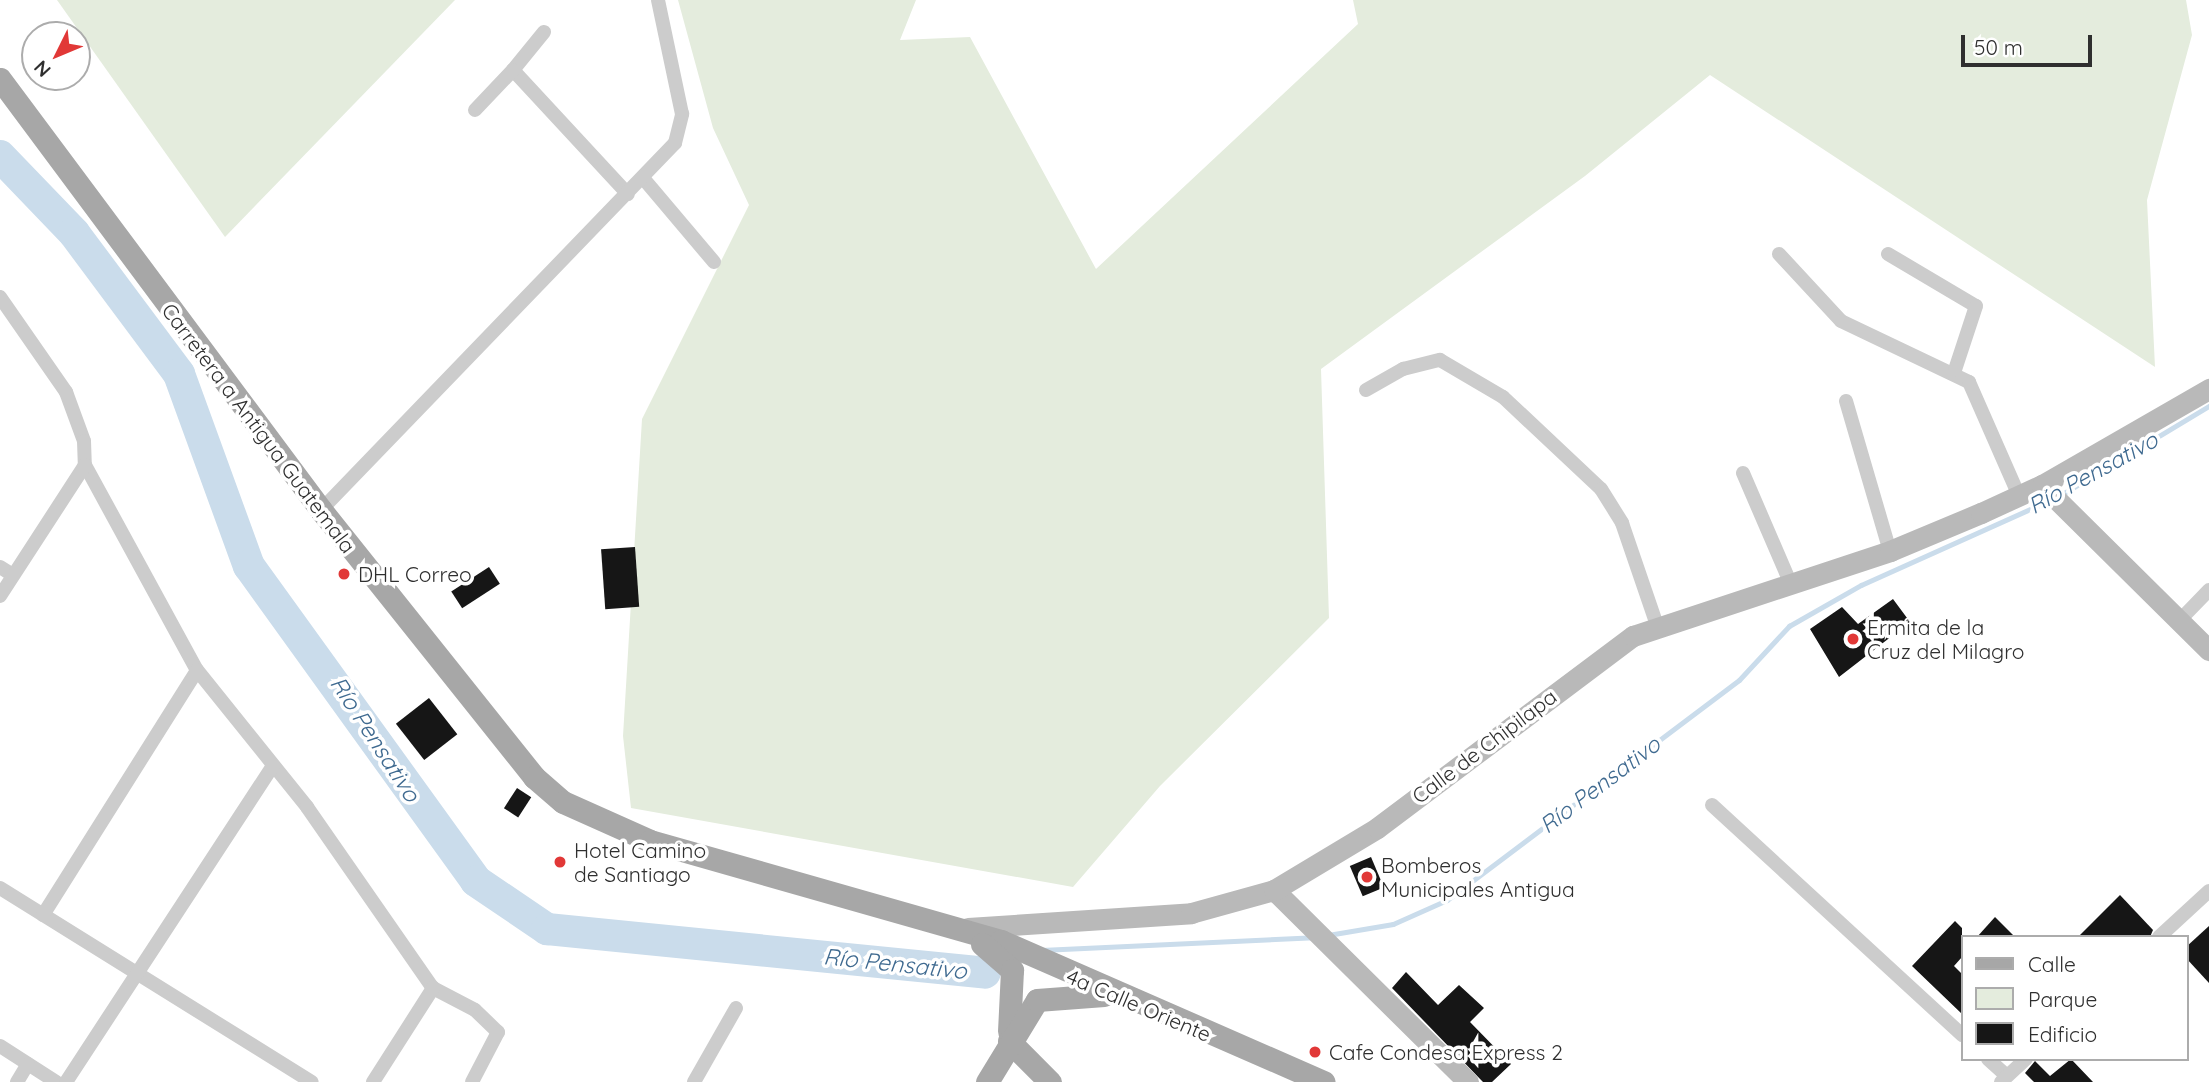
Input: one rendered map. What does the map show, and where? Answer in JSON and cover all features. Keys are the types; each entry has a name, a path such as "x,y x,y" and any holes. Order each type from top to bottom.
{"main road":[{"name":"Carretera a Antigua Guatemala","path":"0,79 321,510 517,755 563,802 650,841 955,928 1020,961"},
{"name":"Calle de Chipilapa","path":"955,928 1191,913 1274,890 1331,860 1604,654 1657,625 1890,551 2010,500 2024,504 2093,457 2209,389"},
{"path":"2047,490 2209,650"},
{"path":"1274,890 1336,946 1468,1082"},
{"path":"1009,1041 1020,961"},
{"name":"4a Calle Oriente","path":"1020,961 1113,995 1323,1082"},
{"path":"987,1082 1030,1008 1048,995 1113,995"},
{"path":"1009,1041 1050,1082"}],"street":[{"path":"321,510 628,194 682,128 658,0"},
{"path":"475,110 544,32"},
{"path":"513,70 628,194"},
{"path":"643,178 714,262"},
{"path":"1779,254 1841,321 1955,370 1974,389 2010,500"},
{"path":"1888,254 1976,306 1955,370"},
{"path":"0,297 66,392 84,441 85,465 197,670 273,766 433,988 475,1010 498,1032 472,1082"},
{"path":"1366,390 1404,369 1440,360 1503,397 1601,489 1622,523 1657,625"},
{"path":"1846,401 1890,551"},
{"path":"0,596 85,465"},
{"path":"1743,473 1790,582"},
{"path":"0,567 13,575"},
{"path":"2179,621 2209,590"},
{"path":"43,915 197,670"},
{"path":"66,1082 273,766"},
{"path":"1712,805 1960,1033"},
{"path":"0,888 312,1082"},
{"path":"2162,935 2209,891"},
{"path":"373,1082 433,988"},
{"path":"694,1082 736,1007"},
{"path":"0,1046 57,1082"},
{"path":"1990,1061 2004,1079 2023,1061"},
{"path":"17,1082 28,1064"}],"green space":[{"path":"57,0 455,0 225,237 91,48 91,21 72,21"},
{"path":"678,0 916,0 900,40 970,37 1096,269 1358,24 1353,0 2186,0 2192,35 2147,200 2155,367 1710,75 1585,176 1321,369 1329,618 1160,786 1073,887 631,808 623,736 642,419 749,205 713,128"}],"building":[{"path":"635,547 639,607 605,609 601,549"},
{"path":"489,567 500,584 462,608 451,592"},
{"name":"Ermita de la Cruz del Milagro","path":"1893,599 1910,622 1839,677 1810,629 1842,607 1858,624"},
{"path":"429,698 457,734 424,760 396,724"},
{"path":"517,788 531,797 518,817 504,808"},
{"name":"Bomberos Municipales Antigua","path":"1371,857 1384,887 1363,896 1350,866"},
{"path":"2120,895 2153,930 2151,935 2080,935"},
{"path":"1995,917 2013,935 1979,935"},
{"path":"1955,921 1962,928 1960,959 1954,966 1960,972 1960,1012 1912,966"},
{"path":"2209,926 2209,983 2188,960 2188,945"},
{"path":"1406,972 1438,1005 1459,985 1484,1008 1470,1022 1511,1064 1492,1082 1483,1082 1392,988"},
{"path":"2035,1061 2050,1076 2069,1061 2073,1061 2093,1082 2034,1082 2025,1073"}],"waterway":[{"name":"Río Pensativo","path":"0,156 74,233 179,374 249,566 476,881 547,929 985,973"},
{"name":"Río Pensativo","path":"2059,496 2209,406"},
{"name":"Río Pensativo","path":"1328,935 1393,924 1447,900 1739,680 1789,626 1861,585 2050,500"},
{"name":"Río Pensativo","path":"1041,950 1314,937"},
{"name":"Río Pensativo","path":"985,973 1000,968"}],"place":[{"name":"DHL Correo","path":"344,574"},
{"name":"Ermita de la Cruz del Milagro","path":"1853,639"},
{"name":"Hotel Camino de Santiago","path":"560,862"},
{"name":"Bomberos Municipales Antigua","path":"1367,877"},
{"name":"Cafe Condesa Express 2","path":"1315,1052"}]}
